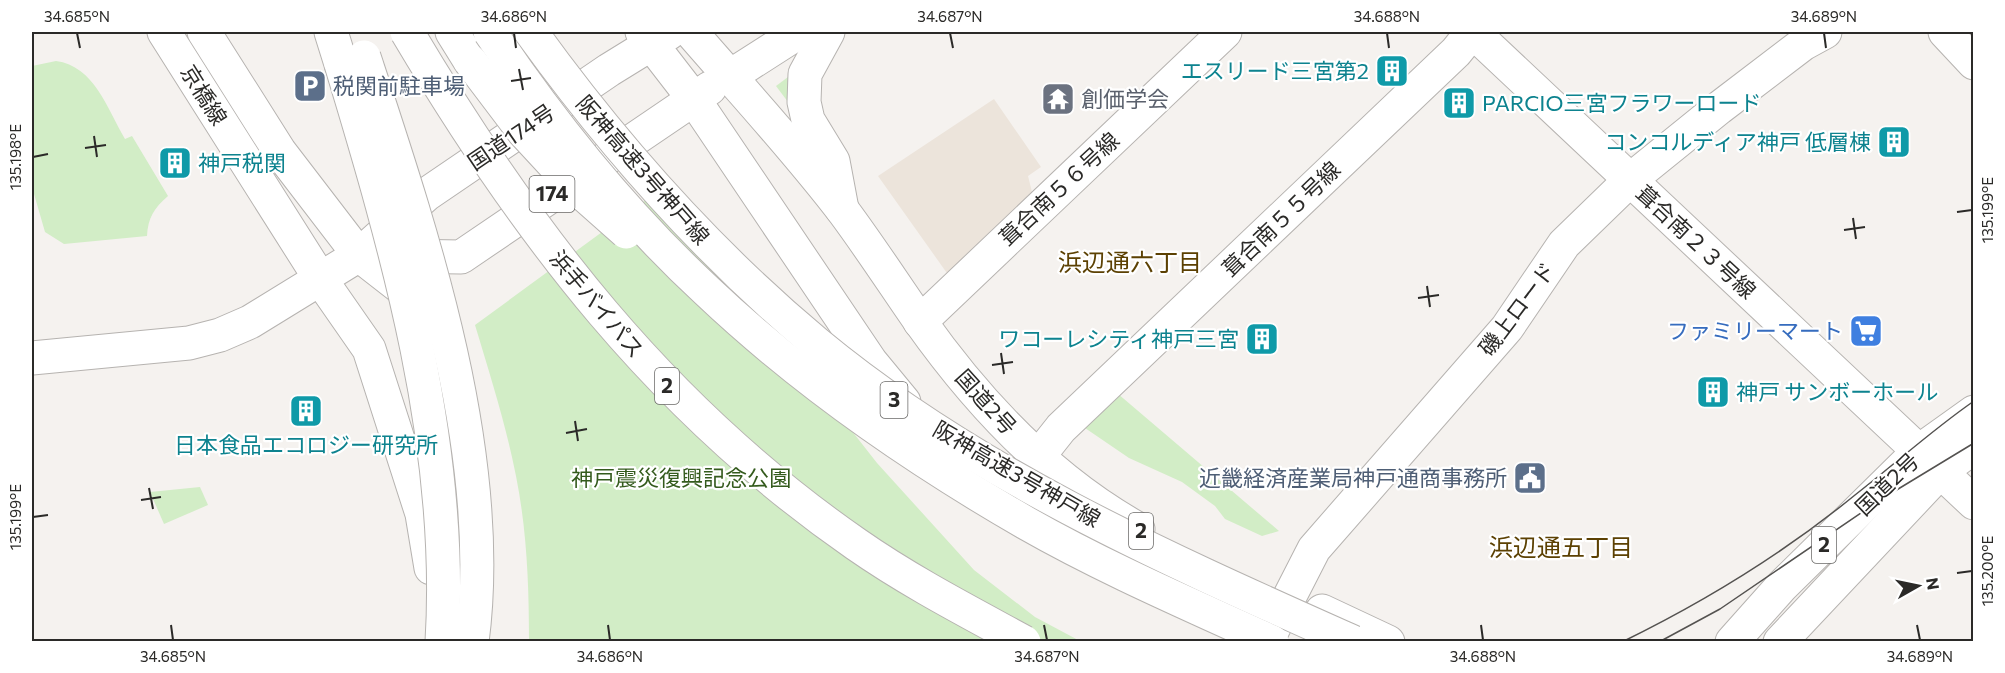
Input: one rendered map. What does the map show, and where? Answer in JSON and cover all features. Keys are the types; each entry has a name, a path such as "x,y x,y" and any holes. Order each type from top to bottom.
{"main road":[{"name":"京橋線","path":"164,32 321,280 369,349 405,455 428,544 432,574 433,642"},
{"name":"京橋線","path":"204,32 280,152 359,255 420,303 437,337 465,466 481,583 483,642"},
{"path":"331,32 391,238 419,367 440,506 443,558 442,642"},
{"path":"354,32 417,221 459,396 474,509 476,610 472,642"},
{"name":"浜手バイパス","path":"394,32 437,104 504,205 575,299 658,393 752,478 849,552 999,642"},
{"name":"浜手バイパス","path":"406,32 512,198 584,293 666,386 758,469 856,544 954,604 1024,642"},
{"name":"3","path":"452,32 470,61 523,131 573,185 628,234 707,291"},
{"name":"阪神高速3号神戸線","path":"490,32 552,118 642,224 707,291 796,366 894,441 1017,517 1162,592 1272,642"},
{"name":"阪神高速3号神戸線","path":"531,32 581,100 667,203 730,267 817,344 895,401 990,463 1092,520 1201,574 1353,642"},
{"name":"国道2号","path":"691,32 842,210 920,322 967,382 1038,457 1095,502 1136,529 1389,642"},
{"path":"729,77 799,32"},
{"path":"828,32 805,74 804,102 808,120 833,161 842,210"},
{"name":"葺合南５６号線","path":"920,322 1226,32"},
{"name":"葺合南２３号線","path":"1473,32 1974,503"},
{"name":"葺合南５５号線","path":"1038,457 1061,428 1456,52 1473,32"},
{"name":"磯上ロード","path":"1267,642 1314,549 1507,328 1564,244 1630,180 1747,86 1803,44 1825,32"},
{"path":"1945,32 1974,63"},
{"name":"国道174号","path":"32,358 205,339 250,322 359,255 427,194 655,36"},
{"name":"2","path":"655,36 693,98 795,246 871,362 930,433 984,483 1046,531 1131,582 1243,642"},
{"name":"174","path":"359,255 461,256 693,98 729,77"},
{"name":"国道2号","path":"1780,642 1929,462 1974,412"},
{"name":"国道2号","path":"1732,642 1781,587 1929,462 1974,447"}],"shaded area":[{"path":"994,99 1041,167 1028,176 1032,192 949,276 878,176"}],"green space":[{"path":"56,61 80,71 90,80 125,139 132,136 168,196 153,214 147,236 64,244 45,232 32,187 32,66"},
{"path":"796,71 791,106 776,86"},
{"name":"神戸震災復興記念公園","path":"669,183 786,347 877,463 974,570 1035,617 1080,641 529,641 527,558 520,497 503,419 475,325"},
{"path":"1117,393 1279,531 1262,536 1225,519 1215,506 1182,482 1129,458 1085,428"},
{"path":"200,487 208,505 164,524 150,492"}],"tram line":[{"path":"1622,642 1713,593 1800,537 1974,401"},
{"path":"1659,642 1720,609 1880,500 1974,443"}],"place":[{"name":"エスリード三宮第2","path":"1392,71"},
{"name":"税関前駐車場","path":"310,86"},
{"name":"創価学会","path":"1058,99"},
{"name":"PARCIO三宮フラワーロード","path":"1459,103"},
{"name":"コンコルディア神戸 低層棟","path":"1894,142"},
{"name":"神戸税関","path":"175,163"},
{"name":"ファミリーマート","path":"1866,331"},
{"name":"ワコーレシティ神戸三宮","path":"1262,339"},
{"name":"神戸 サンボーホール","path":"1713,392"},
{"name":"日本食品エコロジー研究所","path":"306,411"},
{"name":"近畿経済産業局神戸通商事務所","path":"1530,478"}],"district":[{"name":"浜辺通六丁目","path":"1130,263"},
{"name":"浜辺通五丁目","path":"1561,548"}]}
